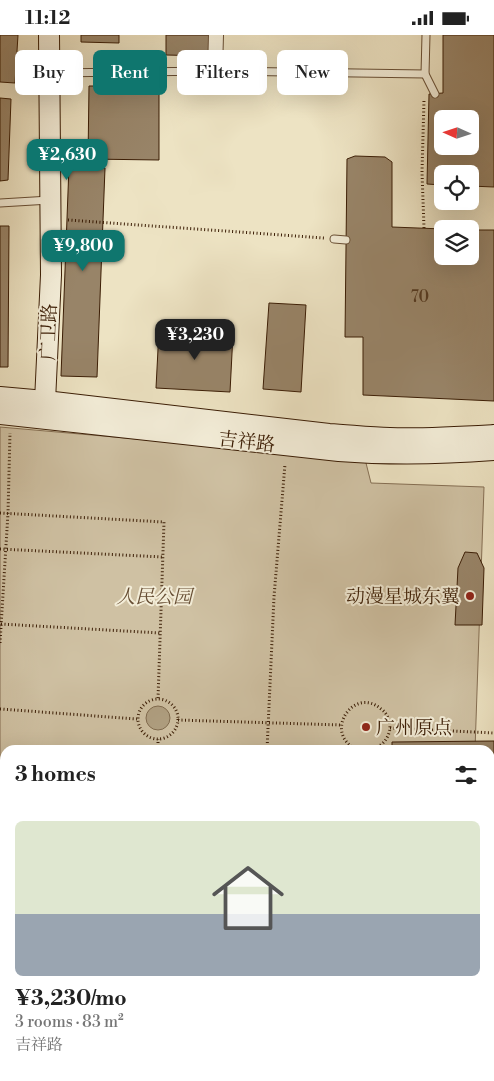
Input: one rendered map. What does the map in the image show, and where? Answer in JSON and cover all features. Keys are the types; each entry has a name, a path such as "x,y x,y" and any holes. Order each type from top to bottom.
{"street":[{"name":"广卫路","path":"38,35 51,275 39,407"},
{"name":"广卫路","path":"49,35 49,50"},
{"path":"216,35 216,50"},
{"name":"广卫路","path":"47,206 49,95"},
{"name":"吉祥路","path":"0,397 39,407 287,446 377,454 450,453 494,449"},
{"name":"吉祥路","path":"0,414 39,407 388,438 494,435"}],"lane":[{"path":"426,35 425,74 435,94"},
{"path":"83,73 177,71"},
{"path":"267,72 425,74"},
{"path":"0,203 47,206"},
{"path":"334,239 346,240"}],"path":[{"path":"424,228 422,172 425,74"},
{"path":"47,206 334,239"},
{"path":"267,745 274,597 287,446"},
{"path":"0,643 8,513 9,449"},
{"path":"0,513 164,522 158,699"},
{"path":"0,549 163,557"},
{"path":"1,624 160,633"},
{"path":"158,699 164,700 174,707 178,720 173,732 168,737 158,739 142,732 138,719 139,712 146,702 158,699"},
{"path":"349,745 344,739 341,729 343,719 347,711 354,705 363,703 371,703 379,707 385,712 389,720 390,728 387,738 382,745"},
{"path":"0,709 138,719"},
{"path":"178,720 342,725"},
{"path":"390,728 494,733"},
{"path":"158,739 158,745"}],"green space":[{"name":"人民公园","path":"0,427 365,459 371,483 484,487 475,745 0,745"}],"shaded area":[{"path":"158,706 167,709 170,718 167,727 158,730 149,727 146,718 149,709"}],"building":[{"path":"0,35 18,35 17,50 15,50 15,83 0,82"},
{"path":"81,35 119,35 119,43 81,42"},
{"path":"166,35 210,35 210,50 177,50 177,55 167,55"},
{"path":"443,35 494,35 494,187 479,186 479,165 434,165 434,184 427,184 429,94 443,93"},
{"path":"89,86 93,86 93,95 159,95 159,160 88,159"},
{"path":"0,98 11,99 8,180 0,181"},
{"path":"355,156 385,157 392,162 392,227 434,229 434,265 479,265 479,230 494,230 494,401 363,395 363,337 345,337 347,159"},
{"path":"69,166 105,168 97,377 61,376"},
{"path":"0,226 9,226 8,367 0,367"},
{"path":"269,303 306,305 301,392 263,389"},
{"path":"159,330 233,334 230,392 156,388"},
{"name":"动漫星城东翼","path":"465,552 477,553 484,568 482,625 455,625 458,568"},
{"path":"494,741 494,745 392,745 392,742"}],"place":[{"name":"动漫星城东翼","path":"470,596"},
{"name":"广州原点","path":"366,727"}]}
